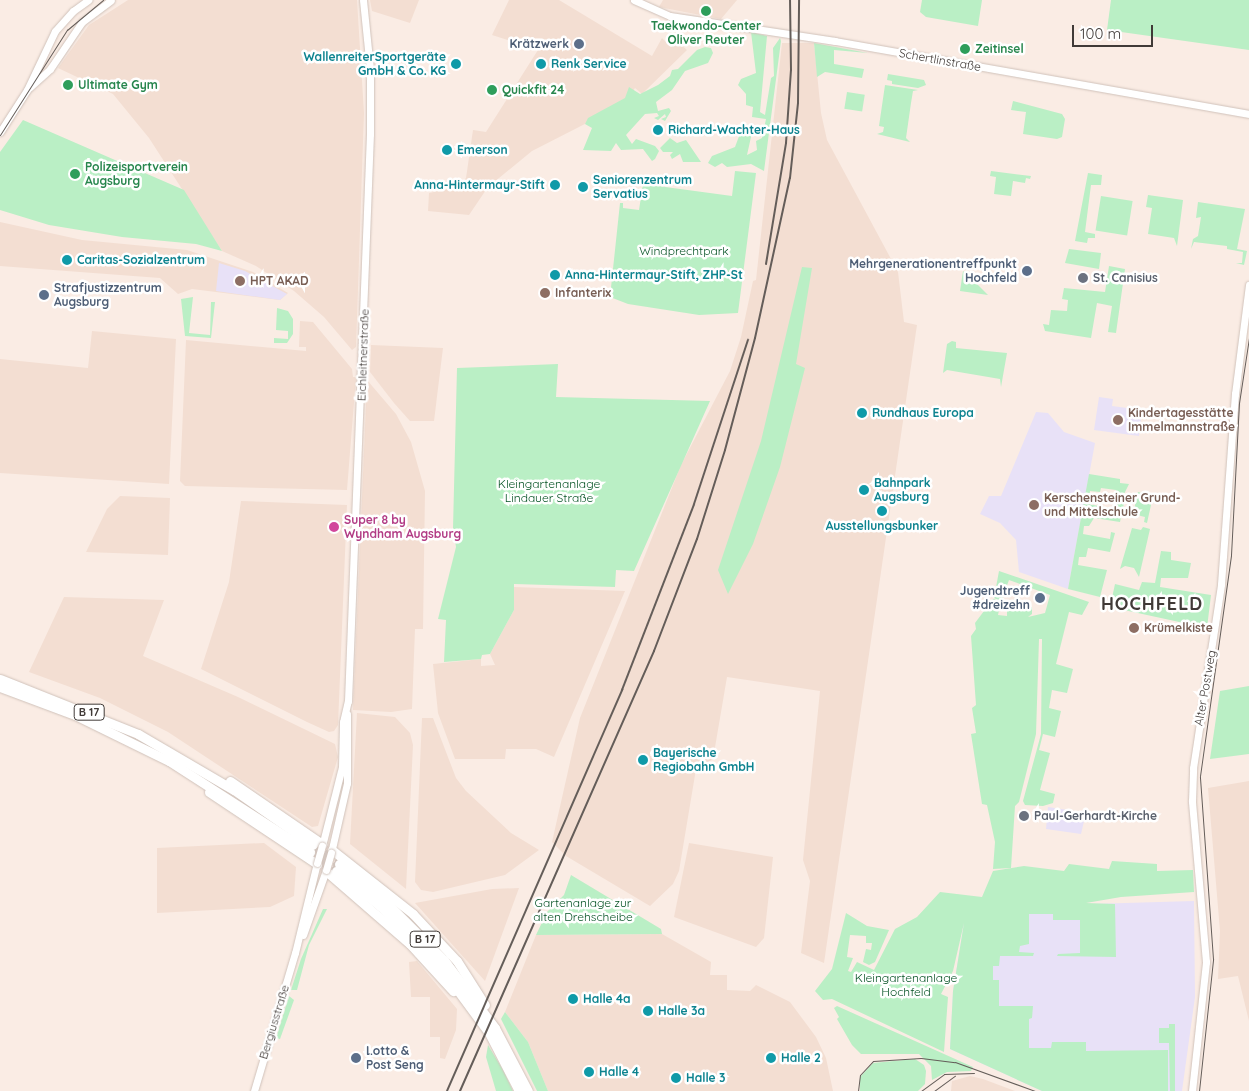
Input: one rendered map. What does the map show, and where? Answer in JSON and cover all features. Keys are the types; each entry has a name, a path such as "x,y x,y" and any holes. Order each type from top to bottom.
{"highway":[{"name":"B 17","path":"0,679 78,708 172,758 317,847"},
{"name":"B 17","path":"0,688 75,715 172,758"},
{"path":"172,758 236,784 317,847"},
{"path":"172,758 196,783 317,864"},
{"path":"331,852 395,899 439,942 478,991 492,1031"},
{"name":"B 17","path":"332,869 384,900 425,939 462,982 528,1091"},
{"path":"332,869 410,944 492,1031"},
{"name":"B 17","path":"492,1031 519,1091"}],"street":[{"path":"0,132 27,90 55,32 73,11 88,0"},
{"path":"27,90 50,69 82,22 111,0"},
{"name":"Eichleitnerstraße","path":"331,852 347,783 347,711 370,134 370,69 363,0"},
{"name":"Schertlinstraße","path":"634,0 670,16 820,38 1249,114"},
{"name":"Alter Postweg","path":"1192,1091 1206,962 1193,768 1221,584 1234,394 1249,285"},
{"name":"Eichleitnerstraße","path":"317,847 342,767 343,722 347,711"},
{"path":"317,847 331,852"},
{"name":"Bergiusstraße","path":"254,1091 295,953 317,864 317,847"},
{"name":"Bergiusstraße","path":"295,953 332,869 331,852"},
{"path":"317,864 332,869"}],"shaded area":[{"path":"128,0 357,0 364,113 356,347 352,350 324,317 294,291 256,266 222,251 149,138 113,94 58,68 89,25"},
{"path":"370,0 419,0 410,23 372,11"},
{"path":"509,0 559,0 652,56 662,38 671,47 677,41 687,50 642,94 635,88 624,104 532,151 488,187 469,215 428,211 429,193 458,187 466,178 473,130 486,132 538,50 492,35"},
{"path":"663,0 737,0 721,19 659,7"},
{"path":"782,43 814,43 821,113 827,140 898,272 904,322 917,325 824,963 801,953 810,881 803,860 820,691 727,677 713,759 696,769 679,871 673,884 650,906 566,856 552,842 580,718 681,465 730,371 741,337 753,281 756,280"},
{"path":"0,222 82,240 187,250 253,272 288,293 280,300 192,289 178,294 160,278 0,266"},
{"name":"HPT AKAD","path":"219,263 245,271 287,294 280,300 216,291"},
{"path":"300,321 313,322 352,369 353,377 356,377 347,490 185,486 180,481 186,340 306,351 306,347 299,347"},
{"path":"92,331 176,339 169,484 0,473 0,359 88,368"},
{"path":"371,345 443,348 434,421 410,421 394,403 370,372"},
{"path":"367,380 396,414 411,442 425,491 423,629 415,629 412,709 391,712 353,710"},
{"name":"Kindertagesstätte Immelmannstraße","path":"1099,397 1113,399 1112,406 1142,410 1139,436 1094,430"},
{"name":"Kerschensteiner Grund- und Mittelschule","path":"1036,412 1048,413 1064,432 1095,443 1068,589 1019,572 1016,540 1000,523 980,514 989,496 1001,496"},
{"path":"120,496 170,498 168,555 86,552 107,509"},
{"path":"241,501 347,505 338,725 334,731 329,732 307,722 201,669 229,582"},
{"path":"514,587 625,591 554,757 536,749 506,749 505,759 455,759 438,713 433,664 481,659 481,666 495,665 490,654 514,610"},
{"path":"64,597 164,600 143,656 238,697 335,744 338,757 318,826 312,827 168,732 100,698 29,672"},
{"path":"357,713 395,717 410,733 413,745 406,889 350,844"},
{"path":"422,718 433,718 456,778 466,791 511,833 539,850 505,875 433,892 421,890 415,882"},
{"path":"1249,781 1249,1021 1238,976 1218,979 1220,931 1208,788"},
{"path":"1048,807 1068,810 1075,815 1085,817 1081,834 1046,829"},
{"path":"264,843 296,867 294,896 270,907 157,913 157,848"},
{"path":"689,843 773,857 764,938 756,947 674,917"},
{"path":"519,888 485,981 415,903 492,889"},
{"path":"1194,901 1195,997 1182,1091 1042,1091 950,1049 953,991 964,923 1021,906"},
{"path":"662,934 711,962 710,975 727,975 727,990 750,991 756,985 790,1002 816,1037 826,1058 833,1091 548,1091 528,1042 505,1012 536,935"},
{"path":"417,961 457,1009 456,1030 445,1059 440,1058 440,1037 430,1037 430,997 411,997 409,962"},
{"path":"970,1076 1015,1091 951,1091 952,1081"}],"green space":[{"path":"922,0 982,0 978,26 926,17 920,12"},
{"path":"1111,0 1249,0 1249,50 1107,30"},
{"path":"751,32 767,36 760,112 765,115 771,78 774,76 773,48 780,38 781,41 764,171 751,164 727,167 722,163 715,167 708,163 712,156 735,147 744,123 753,128 747,155 757,150 756,141 762,138 766,119 752,117 753,107 746,105 746,94 738,85 741,79 756,73"},
{"path":"814,43 868,53 834,50 834,64 864,69 862,78 825,72 817,77"},
{"path":"705,47 711,48 713,53 708,63 685,71 672,90 656,102 658,111 669,108 671,111 665,121 661,119 666,117 665,114 658,120 654,118 659,116 657,113 645,114 626,135 632,144 636,139 655,146 659,151 655,159 652,161 643,149 621,150 616,143 611,151 583,150 592,128 585,124 588,118 625,98 629,87 640,94 658,85 670,76 672,70 678,69 697,50"},
{"path":"888,74 924,80 926,85 918,88 892,84 892,81 887,80"},
{"path":"885,85 918,90 913,91 911,103 906,138 910,142 877,134 883,132 884,127 879,126"},
{"path":"847,92 865,95 862,112 844,109"},
{"path":"1013,101 1062,114 1065,119 1062,137 1057,139 1023,134 1026,112 1011,110"},
{"name":"Polizeisportverein Augsburg","path":"23,120 184,190 222,251 196,244 122,237 49,225 0,210 0,152"},
{"path":"670,138 677,143 686,140 701,162 683,162 680,154 672,159 670,155 673,152 663,152 660,148"},
{"name":"Windprechtpark","path":"735,171 756,173 738,313 699,315 628,304 610,297 620,203 623,203 623,208 639,210 643,184 732,196"},
{"path":"991,171 1031,176 1030,179 1026,178 1025,183 1013,181 1011,196 994,194 996,177 990,176"},
{"path":"1088,173 1102,175 1101,185 1091,185 1085,232 1095,234 1095,238 1088,238 1087,243 1075,241"},
{"path":"1148,195 1183,200 1177,246 1174,238 1148,234 1152,208 1146,207"},
{"path":"1101,196 1133,201 1127,236 1096,231"},
{"path":"1198,202 1245,209 1237,249 1247,251 1244,265 1236,263 1242,263 1243,252 1227,249 1227,246 1194,242 1191,249 1193,239 1198,236 1201,217 1196,218"},
{"path":"1069,249 1101,253 1099,269 1065,263"},
{"path":"1109,266 1125,269 1116,333 1108,332 1112,306 1097,303 1091,338 1045,331 1043,324 1049,325 1051,310 1067,311 1068,300 1062,299 1064,288 1105,292"},
{"path":"802,267 812,268 796,364 805,368 780,467 753,544 728,594 718,570 761,441"},
{"path":"963,271 978,285 988,295 960,291"},
{"path":"193,297 189,333 210,335 211,302 215,302 211,338 185,336 181,299"},
{"path":"277,308 288,311 293,319 293,334 287,343 274,343 274,338 288,339 288,331 276,330"},
{"path":"952,341 956,342 956,348 1007,353 1001,387 1000,379 947,370 943,373 947,344"},
{"name":"Kleingartenanlage Lindauer Straße","path":"558,364 556,397 710,401 634,571 616,570 615,587 514,584 514,610 490,654 482,655 481,659 444,662 446,620 438,619 456,547 453,528 457,368"},
{"path":"1089,474 1120,479 1120,483 1129,484 1123,496 1115,495 1116,490 1101,488 1100,492 1090,491 1088,504 1115,509 1117,501 1124,503 1120,522 1094,518 1089,526 1084,526 1083,534 1110,539 1111,532 1115,533 1110,552 1088,548 1086,557 1079,557 1078,565 1107,570 1100,597 1068,589"},
{"path":"1138,492 1153,496 1147,523 1144,522 1145,517 1133,514"},
{"path":"1143,527 1150,529 1139,577 1134,568 1125,566 1120,569 1132,528 1141,530"},
{"path":"1161,551 1171,552 1171,560 1191,563 1188,578 1161,578 1160,587 1211,595 1207,628 1110,607 1115,584 1139,590 1142,582 1155,583"},
{"path":"999,571 1089,602 1082,615 1069,612 1056,664 1073,669 1067,693 1052,690 1049,708 1061,711 1055,737 1043,734 1039,750 1050,753 1040,790 1055,794 1053,803 1043,806 1025,805 1023,801 1041,734 1042,639 1039,639 1036,734 1019,802 1015,806 1011,868 993,869 995,842 987,805 982,804 971,734 976,733 972,708 976,705 971,636 976,629 975,623 993,599 1001,601 994,598","holes":["1009,580 1050,595 1045,613 1028,617 1032,614 1032,607 1007,605 1007,616 998,615"]},
{"path":"1249,686 1249,754 1210,759 1220,691"},
{"name":"Kleingartenanlage Hochfeld","path":"1112,861 1157,864 1157,871 1193,870 1194,892 1121,897 1086,903 1115,904 1116,957 1057,956 1058,954 1080,953 1080,920 1053,920 1053,914 1029,914 1029,944 1020,946 1019,952 1034,953 1033,956 1000,956 999,966 993,966 993,980 999,980 999,1006 1033,1006 1032,1018 1029,1019 1029,1048 1051,1048 1052,1042 1086,1042 1086,1051 1168,1050 1168,1091 1042,1091 950,1049 953,991 964,923 953,971 941,994 948,997 944,1052 832,999 823,1000 815,991 832,969 846,913 867,926 889,930 875,962 869,965 863,962 866,949 871,950 872,943 866,943 866,936 850,935 847,957 853,958 848,971 851,972 857,962 874,970 895,929 917,917 940,892 982,897 993,871 1024,866 1064,871 1069,864 1109,869"},
{"name":"Gartenanlage zur alten Drehscheibe","path":"571,875 661,929 662,934 536,935 547,912 564,895"},
{"path":"323,909 327,909 309,945 297,990 291,990 301,959"},
{"path":"289,996 294,1000 280,1039 276,1038"},
{"path":"837,1006 973,1067 971,1071 947,1072 932,1080 931,1066 919,1054 861,1054 852,1045 837,1019 839,1017 834,1008"},
{"path":"505,1012 528,1042 548,1091 537,1091 501,1019"},
{"path":"1169,1024 1175,1024 1175,1091 1170,1091 1169,1043 1159,1043 1159,1028 1169,1028"},
{"path":"488,1045 513,1091 496,1091 486,1057"},
{"path":"915,1059 924,1065 926,1071 925,1084 918,1091 860,1091 860,1077 873,1063"}],"tunnel":[{"path":"313,845 339,864"},
{"path":"310,852 336,871"}],"tram line":[{"path":"0,135 67,30 103,0"},
{"path":"1199,1091 1213,959 1200,776 1231,555 1239,403 1249,338"},
{"path":"858,1091 860,1075 873,1061 921,1058 955,1062 1035,1091"},
{"path":"921,1091 944,1074 974,1073"},
{"path":"934,1091 955,1076"}],"railway":[{"path":"766,264 786,143 791,70 790,0"},
{"path":"460,1091 654,651 697,539 725,450 755,338 790,178 798,103 799,0"},
{"path":"447,1091 622,690 694,504 748,340"}],"place":[{"name":"Taekwondo-Center Oliver Reuter","path":"706,11"},
{"name":"Krätzwerk","path":"579,44"},
{"name":"Zeitinsel","path":"965,49"},
{"name":"WallenreiterSportgeräte GmbH & Co. KG","path":"456,64"},
{"name":"Renk Service","path":"541,64"},
{"name":"Ultimate Gym","path":"68,85"},
{"name":"Quickfit 24","path":"492,90"},
{"name":"Richard-Wachter-Haus","path":"658,130"},
{"name":"Emerson","path":"447,150"},
{"name":"Polizeisportverein Augsburg","path":"75,174"},
{"name":"Anna-Hintermayr-Stift","path":"555,185"},
{"name":"Seniorenzentrum Servatius","path":"583,187"},
{"name":"Caritas-Sozialzentrum","path":"67,260"},
{"name":"Mehrgenerationentreffpunkt Hochfeld","path":"1027,271"},
{"name":"Anna-Hintermayr-Stift, ZHP-St","path":"555,275"},
{"name":"St. Canisius","path":"1083,278"},
{"name":"HPT AKAD","path":"240,281"},
{"name":"Infanterix","path":"545,293"},
{"name":"Strafjustizzentrum Augsburg","path":"44,295"},
{"name":"Rundhaus Europa","path":"862,413"},
{"name":"Kindertagesstätte Immelmannstraße","path":"1118,420"},
{"name":"Bahnpark Augsburg","path":"864,490"},
{"name":"Kerschensteiner Grund- und Mittelschule","path":"1034,505"},
{"name":"Ausstellungsbunker","path":"882,511"},
{"name":"Super 8 by Wyndham Augsburg","path":"334,527"},
{"name":"Jugendtreff #dreizehn","path":"1040,598"},
{"name":"Krümelkiste","path":"1134,628"},
{"name":"Bayerische Regiobahn GmbH","path":"643,760"},
{"name":"Paul-Gerhardt-Kirche","path":"1024,816"},
{"name":"Halle 4a","path":"573,999"},
{"name":"Halle 3a","path":"648,1011"},
{"name":"Lotto & Post Seng","path":"356,1058"},
{"name":"Halle 2","path":"771,1058"},
{"name":"Halle 4","path":"589,1072"},
{"name":"Halle 3","path":"676,1078"}],"district":[{"name":"HOCHFELD","path":"1152,604"}]}
